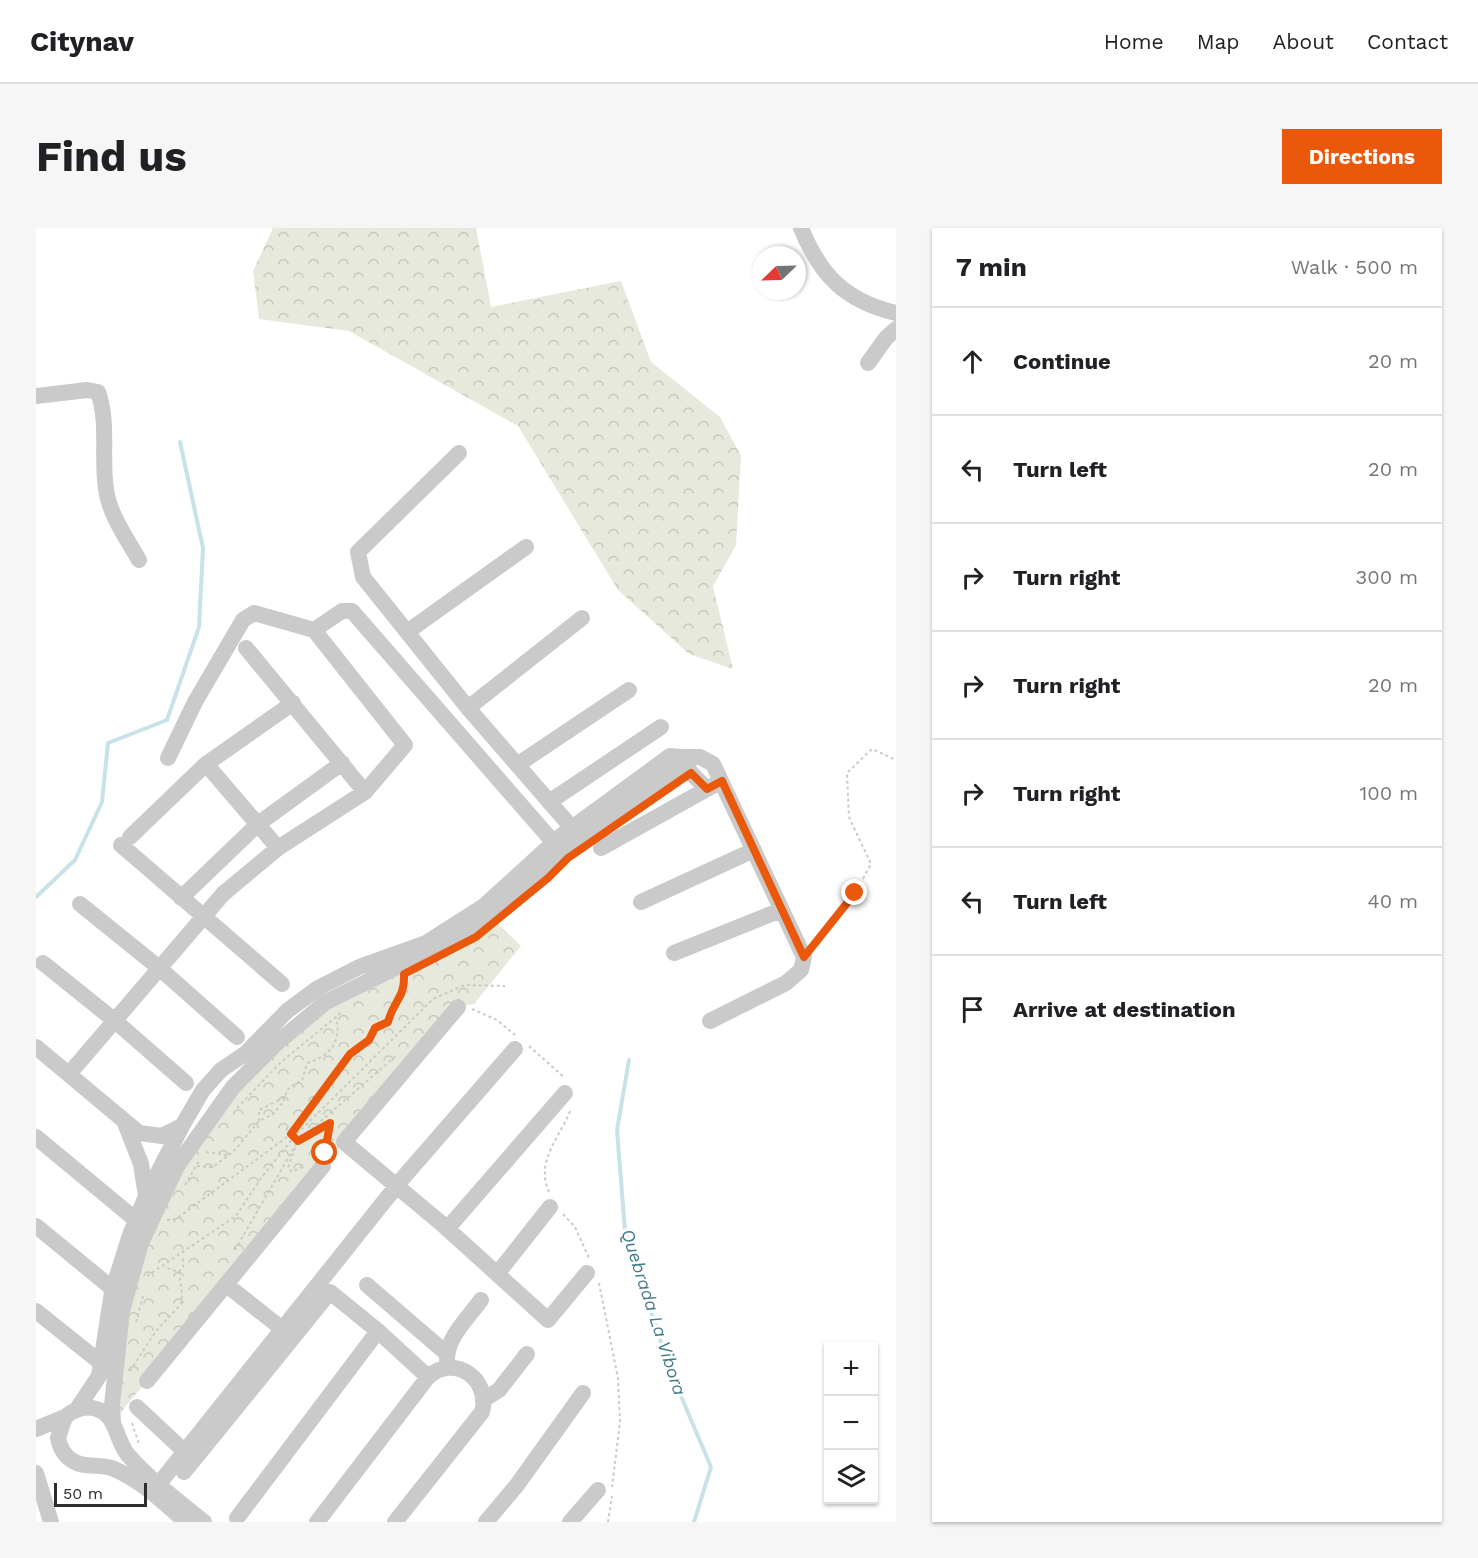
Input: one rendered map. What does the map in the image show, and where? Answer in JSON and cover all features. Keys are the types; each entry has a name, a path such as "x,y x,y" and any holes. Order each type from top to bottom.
{"street":[{"path":"801,228 812,255 838,288 873,308 896,313"},
{"path":"868,363 886,338 896,329"},
{"path":"36,396 87,390 98,392 103,406 106,490 110,506 140,560"},
{"path":"459,453 358,552 363,578 468,708 572,828"},
{"path":"407,632 526,547"},
{"path":"314,630 342,611 352,611 554,843"},
{"path":"69,1074 203,914 278,848 366,792 405,746 314,630 254,613 243,620 195,702 168,758"},
{"path":"468,708 582,618"},
{"path":"246,648 366,792"},
{"path":"518,765 629,690"},
{"path":"282,984 203,914 181,898 125,841 206,764 293,703"},
{"path":"549,802 661,727"},
{"path":"95,1465 112,1452 114,1427 112,1406 122,1311 148,1224 181,1160 214,1111 238,1069 302,999 358,967 426,943 458,924 484,906 572,828 670,756 700,757 713,764 804,957 801,970 786,983 710,1022"},
{"path":"682,756 691,773 707,789"},
{"path":"186,1522 151,1492 120,1472 95,1465 81,1465 63,1452 59,1431 93,1387 101,1363 113,1289 136,1220 182,1126 203,1090 221,1070 238,1069 326,1002 372,979 432,955 466,932 580,836 678,769 682,756"},
{"path":"206,764 278,848"},
{"path":"181,898 258,824 342,764"},
{"path":"601,848 722,781"},
{"path":"641,902 754,850"},
{"path":"80,904 158,967 237,1037"},
{"path":"674,953 781,910"},
{"path":"43,963 114,1020 186,1083"},
{"path":"358,967 372,979"},
{"path":"458,1007 344,1143 447,1229 548,1320 592,1272"},
{"path":"158,1485 395,1187 518,1042"},
{"path":"36,1047 139,1133 162,1136 182,1126"},
{"path":"447,1229 569,1093"},
{"path":"123,1120 141,1164 146,1196"},
{"path":"36,1137 136,1220"},
{"path":"147,1381 228,1286 317,1164"},
{"path":"497,1274 553,1204"},
{"path":"36,1226 113,1289"},
{"path":"367,1285 447,1360 475,1378 481,1388 483,1400 479,1418 395,1522"},
{"path":"228,1286 281,1328"},
{"path":"184,1472 330,1292 378,1331 428,1377"},
{"path":"319,1520 428,1377 447,1360 451,1340 481,1300"},
{"path":"36,1311 101,1363"},
{"path":"237,1518 378,1331"},
{"path":"483,1400 499,1390 527,1354"},
{"path":"486,1522 523,1477 583,1393"},
{"path":"36,1429 71,1413 93,1408 101,1411 114,1427 129,1455 158,1485 204,1522"},
{"path":"134,1412 184,1451"},
{"path":"36,1473 51,1522"},
{"path":"570,1522 598,1490"}],"path":[{"path":"804,957 855,893 870,864 849,817 847,773 872,749 896,760"},
{"path":"150,1267 147,1276 164,1267 236,1216 350,1054 369,1040 375,1028 388,1022 395,1002 404,990 404,974"},
{"path":"167,1220 176,1219 292,1136 433,999 465,985 505,986"},
{"path":"232,1115 280,1063 349,1007"},
{"path":"458,1007 480,1011 518,1042 569,1093 542,1171 553,1204 575,1227 592,1272 618,1378 620,1422 608,1522"},
{"path":"197,1166 213,1167 235,1150 260,1121 273,1114 287,1090 302,1081 307,1063 328,1054 333,1046 338,1026 335,1017"},
{"path":"234,1251 298,1141 401,1052"},
{"path":"260,1121 259,1110 263,1106 285,1097"},
{"path":"317,1164 289,1171 298,1141 330,1123 325,1153 333,1144"},
{"path":"285,1128 298,1141"},
{"path":"183,1189 208,1145"},
{"path":"204,1152 226,1155"},
{"path":"163,1229 172,1210"},
{"path":"129,1363 128,1372 135,1368 156,1331 181,1304 179,1272 184,1259 183,1254"},
{"path":"164,1267 179,1272"},
{"path":"134,1332 144,1288"},
{"path":"134,1412 139,1446"}],"green space":[{"path":"273,228 476,228 491,307 621,281 651,362 720,417 741,456 736,545 713,586 733,669 689,654 618,590 518,426 349,331 259,319 253,271"},
{"path":"489,915 521,946 474,1004 458,1007 323,1166 113,1422 127,1289 200,1131 312,1013"}],"waterway":[{"path":"36,897 75,860 102,802 108,743 167,720 199,627 203,548 180,442"},
{"name":"Quebrada La Vibora","path":"629,1060 617,1130 625,1231 670,1370 711,1467 694,1522"}],"route":[{"path":"325,1153 330,1123 298,1141 291,1134 350,1054 369,1040 375,1028 388,1022 395,1002 401,998 404,990 404,974 476,937 548,878 568,858 691,773 707,789 722,781 804,957 855,893"}]}
